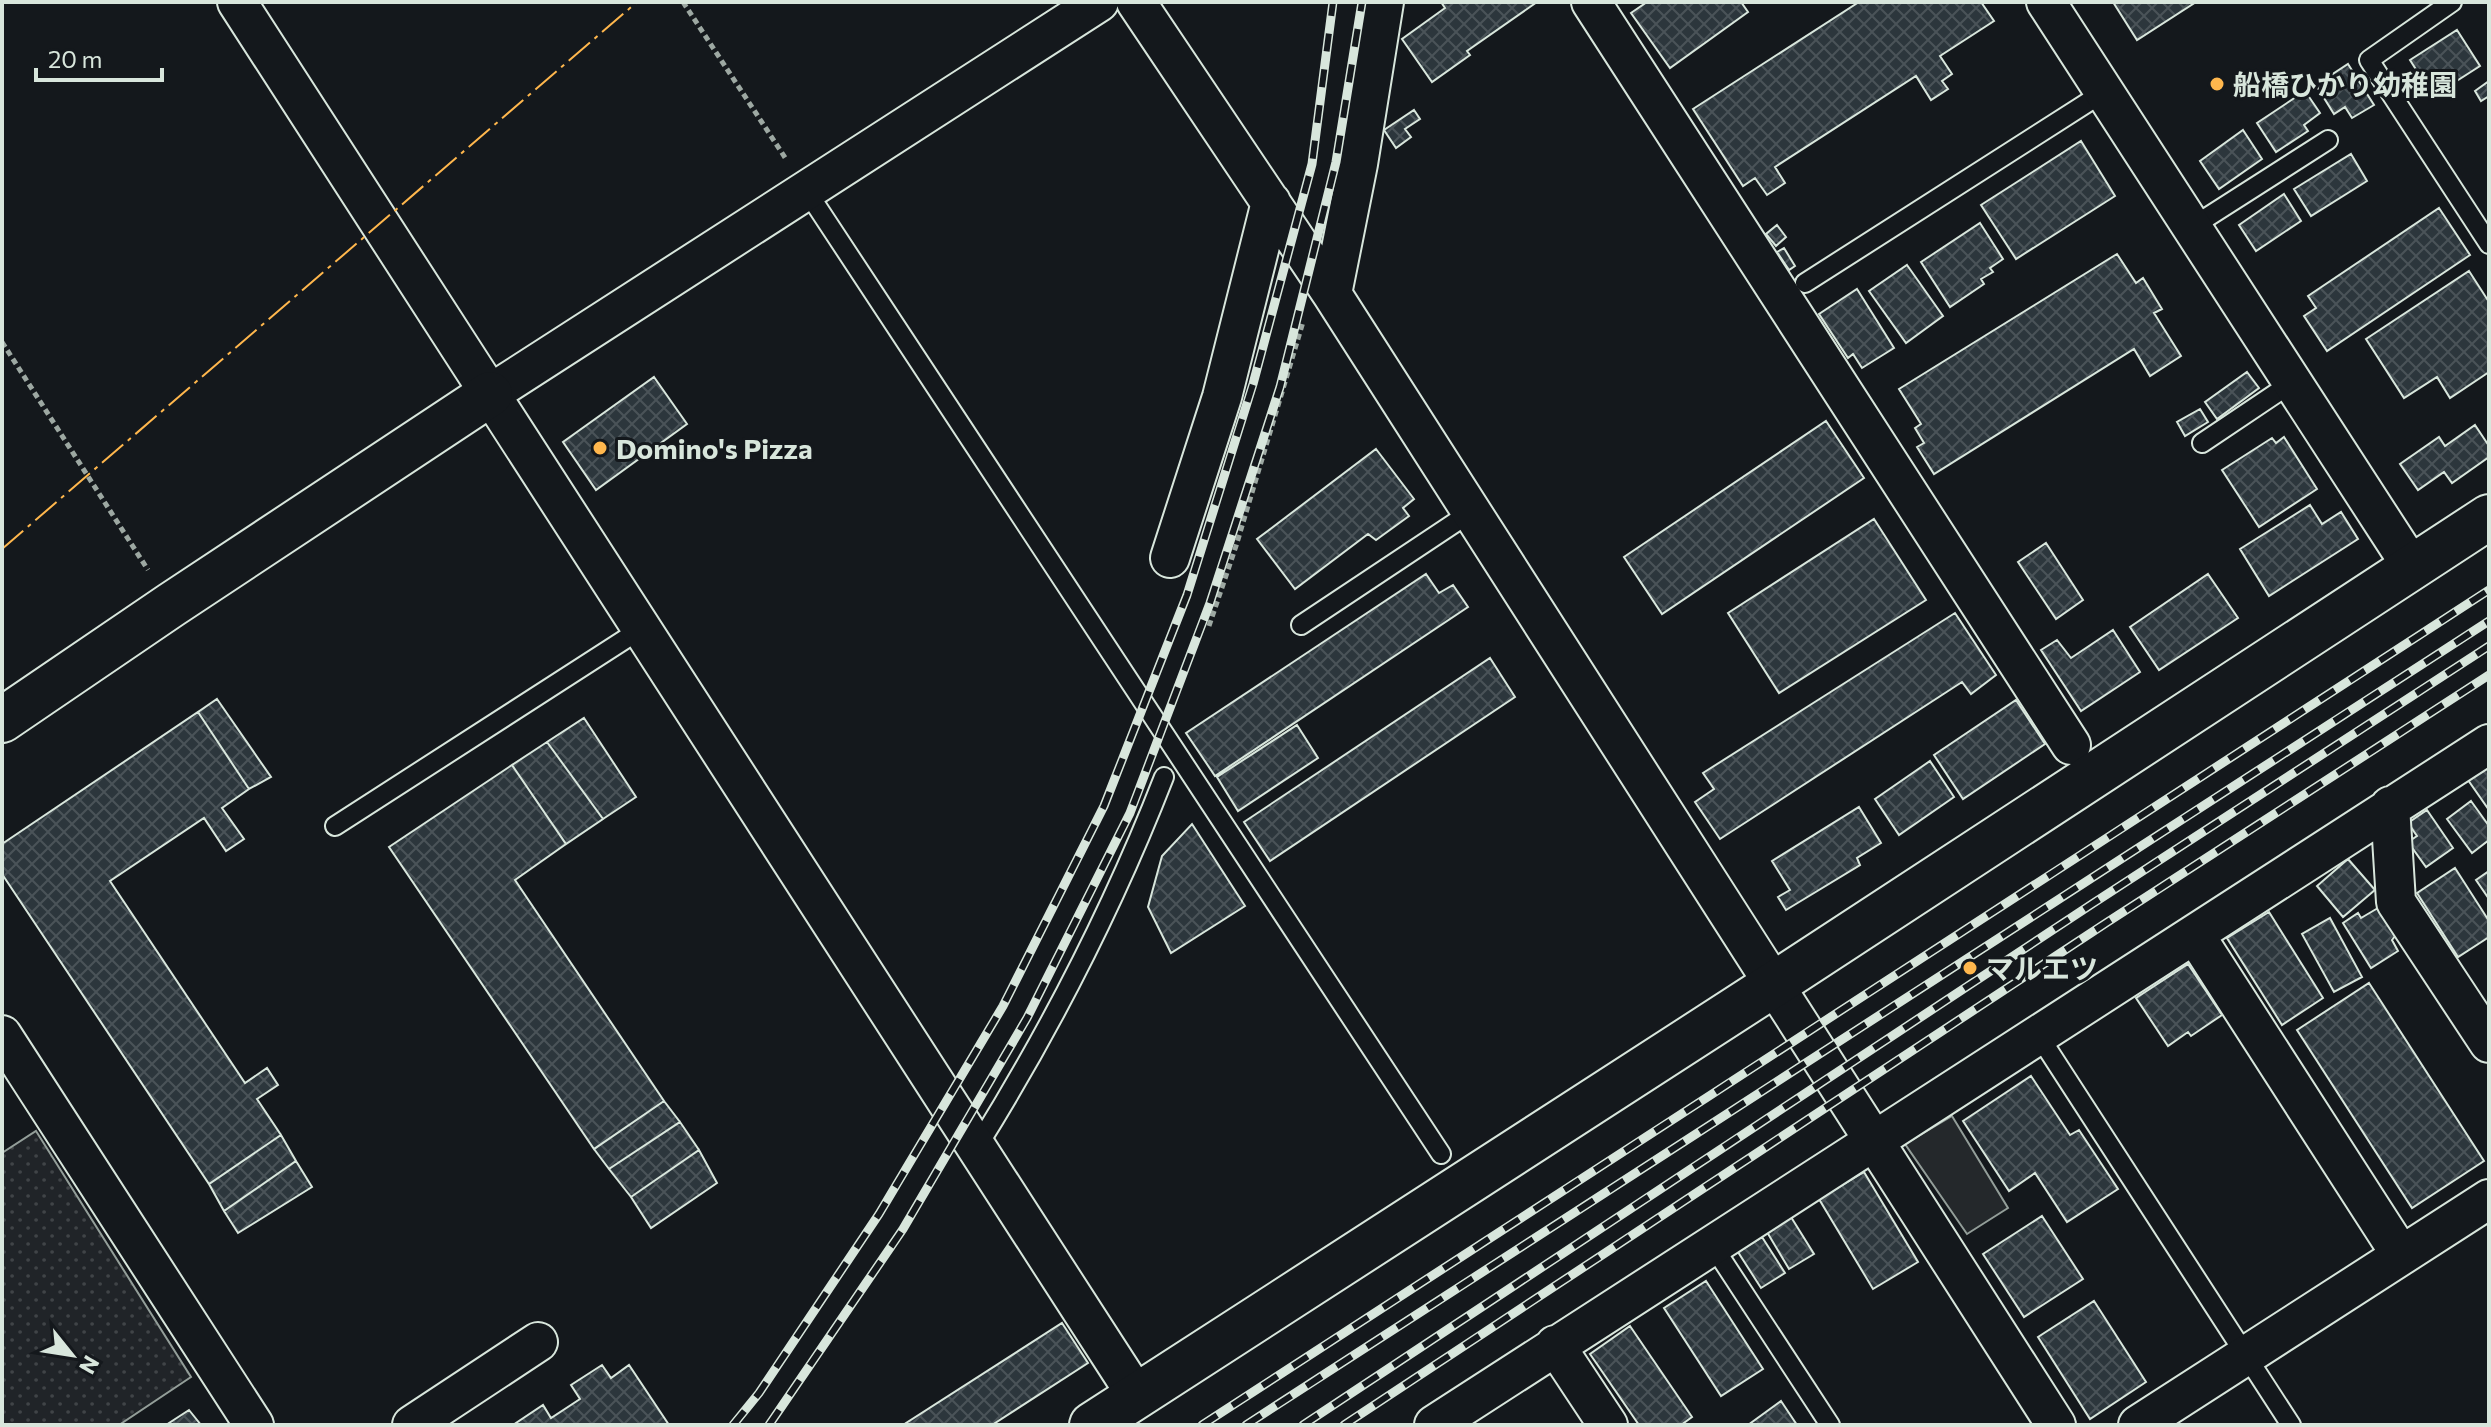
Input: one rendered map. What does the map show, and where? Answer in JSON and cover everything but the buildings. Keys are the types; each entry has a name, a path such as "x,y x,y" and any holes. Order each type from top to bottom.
{"street":[{"path":"237,2 1137,1396"},
{"path":"2,720 490,394 1099,2"},
{"path":"1136,2 1324,282 2056,1425"},
{"path":"1324,282 1358,164 1384,2"},
{"path":"2046,2 2412,567"},
{"path":"1596,4 2071,745"},
{"path":"1170,558 1222,397 1271,202"},
{"path":"1092,1425 2489,517"},
{"path":"1434,1425 2489,744"},
{"path":"2390,806 2396,902 2489,1043"},
{"path":"2195,935 2401,1255"},
{"path":"2,1035 254,1425"},
{"path":"2138,1425 2489,1199"},
{"path":"412,1425 538,1342"},
{"path":"1555,1345 1608,1425"}],"lane":[{"path":"2452,2 2369,60 2489,244"},
{"path":"1805,283 2104,92"},
{"path":"2192,227 2328,140"},
{"path":"806,190 1441,1154"},
{"path":"2202,443 2293,382"},
{"path":"1301,625 1471,512"},
{"path":"335,826 641,629"},
{"path":"977,1147 1011,1092 1079,964 1138,844 1164,777"},
{"path":"2039,1036 2291,1425"},
{"path":"1713,1246 1830,1425"}],"path":[{"path":"683,2 806,190"},
{"path":"1209,626 1324,282"},
{"path":"2,342 171,605"}],"shaded area":[{"path":"1952,1116 2008,1208 1967,1234 1905,1144"},
{"path":"36,1131 191,1377 119,1425 2,1425 2,1153"}],"railway":[{"path":"733,1425 759,1393 879,1214 1003,1006 1104,806 1187,595 1253,384 1312,164 1333,2"},
{"path":"769,1425 903,1229 1027,1018 1130,813 1210,603 1280,387 1336,162 1362,2"},
{"path":"1202,1425 2489,590"},
{"path":"1246,1425 2489,621"},
{"path":"1303,1425 2489,646"},
{"path":"1344,1425 2106,923 2489,675"}],"power":[{"path":"2,549 637,2"}],"place":[{"name":"船橋ひかり幼稚園","path":"2217,84"},
{"name":"Domino's Pizza","path":"600,448"},
{"name":"マルエツ","path":"1970,968"}]}
